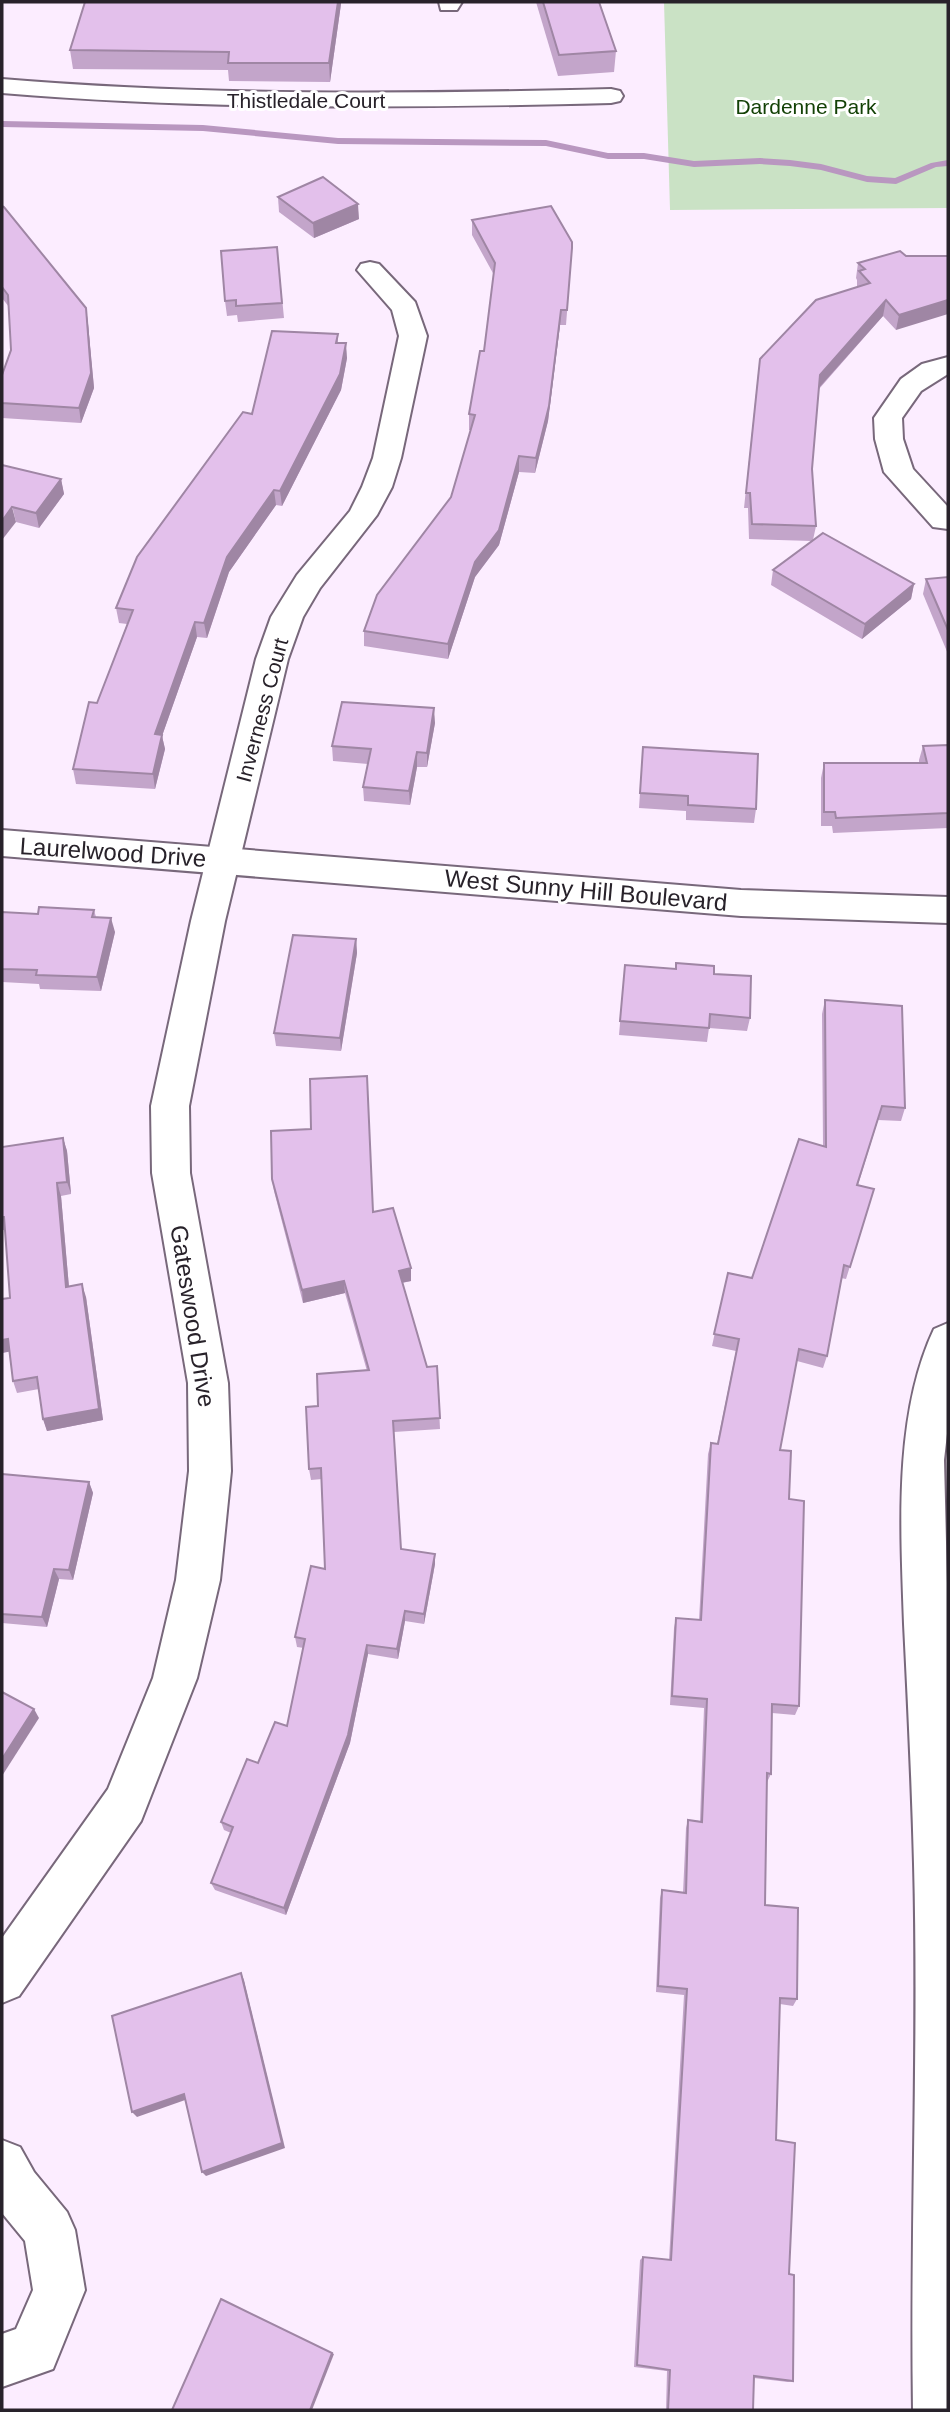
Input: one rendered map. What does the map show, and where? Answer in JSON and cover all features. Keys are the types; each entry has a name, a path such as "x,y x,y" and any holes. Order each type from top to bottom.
{"street":[{"name":"Thistledale Court","path":"2,86 237,101 375,102 611,96"},
{"name":"Inverness Court","path":"225,860 260,703 286,617 315,573 362,515 377,487 387,458 413,336 405,308 370,270"},
{"path":"944,520 899,472 889,439 888,418 911,385 932,370 948,365"},
{"name":"Laurelwood Drive","path":"2,843 225,860"},
{"name":"West Sunny Hill Boulevard","path":"225,860 741,903 948,910"},
{"name":"Gateswood Drive","path":"2,1979 125,1805 175,1678 198,1580 210,1471 208,1383 171,1173 170,1106 208,921 225,860"},
{"path":"940,2410 943,1866 923,1554 923,1460 929,1415 948,1341"},
{"path":"2,2165 16,2190 49,2230 59,2290 34,2350 2,2360"}],"green space":[{"name":"Dardenne Park","path":"664,2 948,2 948,208 670,210"}],"building":[{"path":"85,2 338,2 329,63 228,63 229,52 70,50"},
{"path":"543,2 599,2 616,51 559,55"},
{"path":"323,177 358,204 313,223 278,197"},
{"path":"2,206 86,308 91,373 79,408 2,403 2,375 11,350 8,295 2,287"},
{"path":"551,206 572,242 572,248 567,310 561,310 549,406 536,458 519,456 499,530 475,562 448,644 364,631 377,595 451,497 475,415 469,414 480,351 484,351 495,263 472,220"},
{"path":"277,247 282,303 236,306 236,300 225,301 221,251"},
{"path":"900,251 906,256 948,256 948,300 899,315 886,300 820,375 812,469 816,526 752,524 750,493 746,493 760,359 816,300 870,283 859,271 865,269 858,263"},
{"path":"272,331 338,334 336,343 346,343 340,374 280,491 274,490 227,557 204,623 195,622 155,734 162,735 153,774 73,769 89,702 97,703 133,610 116,608 137,557 243,412 252,414"},
{"path":"2,465 61,479 36,513 12,507 2,521"},
{"path":"823,533 914,584 865,624 773,570"},
{"path":"948,577 948,630 926,579"},
{"path":"342,702 434,708 427,753 417,752 409,791 363,787 371,749 332,746"},
{"path":"948,745 948,813 836,818 835,812 824,812 824,763 927,763 923,746"},
{"path":"643,747 758,754 756,809 688,805 688,796 640,793"},
{"path":"39,907 94,910 92,917 111,918 97,977 36,975 37,970 2,969 2,912 38,914"},
{"path":"293,935 356,939 340,1038 274,1033"},
{"path":"676,963 714,966 714,974 751,976 750,1018 710,1014 709,1028 620,1021 625,965 676,969"},
{"path":"825,1000 902,1006 905,1108 882,1106 857,1185 874,1189 850,1267 844,1265 827,1356 799,1349 780,1450 791,1451 789,1499 804,1501 799,1706 772,1704 771,1774 767,1773 765,1905 798,1908 797,1999 780,1998 776,2140 795,2143 789,2274 794,2275 793,2381 754,2376 753,2410 668,2410 670,2370 637,2365 643,2257 671,2260 687,1989 658,1986 662,1890 686,1893 688,1820 702,1822 707,1699 672,1696 676,1618 701,1620 711,1443 718,1444 739,1339 714,1334 728,1273 752,1278 799,1139 826,1147"},
{"path":"367,1076 373,1212 393,1208 411,1268 399,1271 427,1367 437,1366 440,1418 393,1421 401,1549 435,1554 424,1614 405,1611 397,1649 367,1645 348,1735 284,1908 211,1883 233,1827 221,1822 247,1759 258,1763 275,1722 287,1726 305,1639 295,1637 311,1566 325,1569 321,1468 309,1469 306,1407 318,1406 317,1374 369,1370 344,1281 302,1290 272,1179 271,1131 311,1129 310,1079"},
{"path":"63,1138 67,1182 57,1183 66,1287 82,1284 99,1409 43,1419 37,1377 13,1381 8,1339 2,1340 2,1299 10,1298 2,1217 2,1147"},
{"path":"2,1474 89,1482 69,1570 54,1569 42,1617 2,1614"},
{"path":"2,1692 34,1709 2,1759"},
{"path":"241,1973 282,2143 202,2172 184,2094 132,2112 112,2016"},
{"path":"221,2299 332,2353 310,2410 172,2410"}],"waterway":[{"path":"2,124 203,128 338,141 546,143 608,156 644,156 694,164 760,161 790,163 821,167 867,179 896,181 934,165 948,163"}]}
